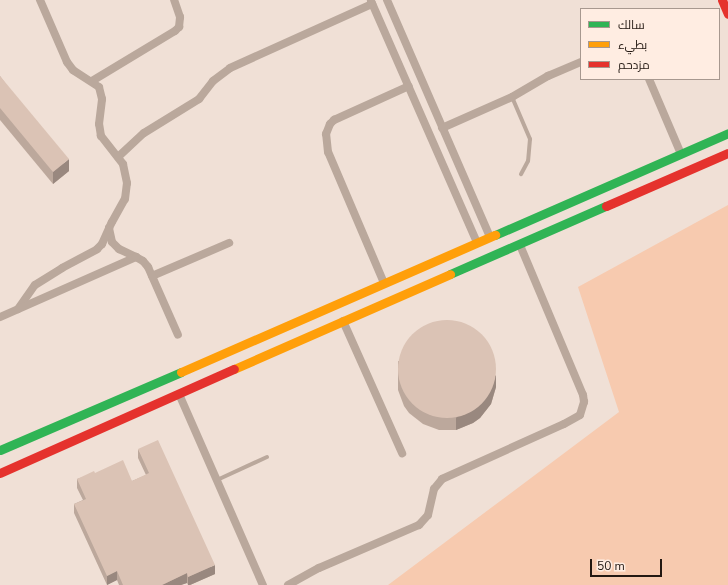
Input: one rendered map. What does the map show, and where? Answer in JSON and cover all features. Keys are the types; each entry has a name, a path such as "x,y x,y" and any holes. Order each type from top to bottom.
{"street":[{"path":"18,309 35,285 97,249 105,239 126,193 126,172 118,157 101,136 99,124 102,99 101,92 92,81 73,70 67,62 40,0"},
{"path":"92,81 176,31 179,27 180,17 174,0"},
{"path":"386,0 490,237"},
{"path":"722,0 728,14"},
{"path":"118,157 144,133 199,99 216,78 230,68 372,2 478,243"},
{"path":"442,128 512,97 548,76 580,62"},
{"path":"648,80 681,154"},
{"path":"384,284 328,152 326,134 330,124 334,120 409,86"},
{"path":"0,450 728,133"},
{"path":"691,149 698,158 700,165"},
{"path":"0,473 728,153"},
{"path":"449,178 456,179 462,175"},
{"path":"109,228 112,242 119,249 143,261 152,276 178,335"},
{"path":"152,276 229,243"},
{"path":"288,585 319,568 419,525 428,515 434,489 442,479 564,424 580,415 584,402 581,389 520,245"},
{"path":"0,317 136,257"},
{"path":"343,321 402,453"},
{"path":"190,368 188,379 194,388"},
{"path":"179,394 263,585"},
{"path":"94,432 98,420 96,409"}],"lane":[{"path":"512,97 530,139 530,154 521,174"},
{"path":"216,480 267,457"}],"shaded area":[{"path":"728,205 728,585 388,585 619,412 578,287"}],"building":[{"path":"0,76 69,159 53,172 0,108"},
{"path":"447,320 466,324 482,334 492,350 496,369 492,388 482,404 466,414 447,418 428,414 412,404 402,388 398,369 402,350 412,334 428,324"},
{"path":"158,440 215,565 188,577 187,573 162,585 123,585 117,571 107,576 74,504 86,499 77,479 94,471 95,473 123,460 132,481 149,473 138,449"}],"traffic: fast":[{"path":"495,235 728,133"},
{"path":"450,274 606,206"},
{"path":"0,450 181,372"}],"traffic: slow":[{"path":"181,372 495,235"},
{"path":"234,369 450,274"}],"traffic: jam":[{"path":"722,0 728,14"},
{"path":"606,206 728,153"},
{"path":"0,473 234,369"}]}
